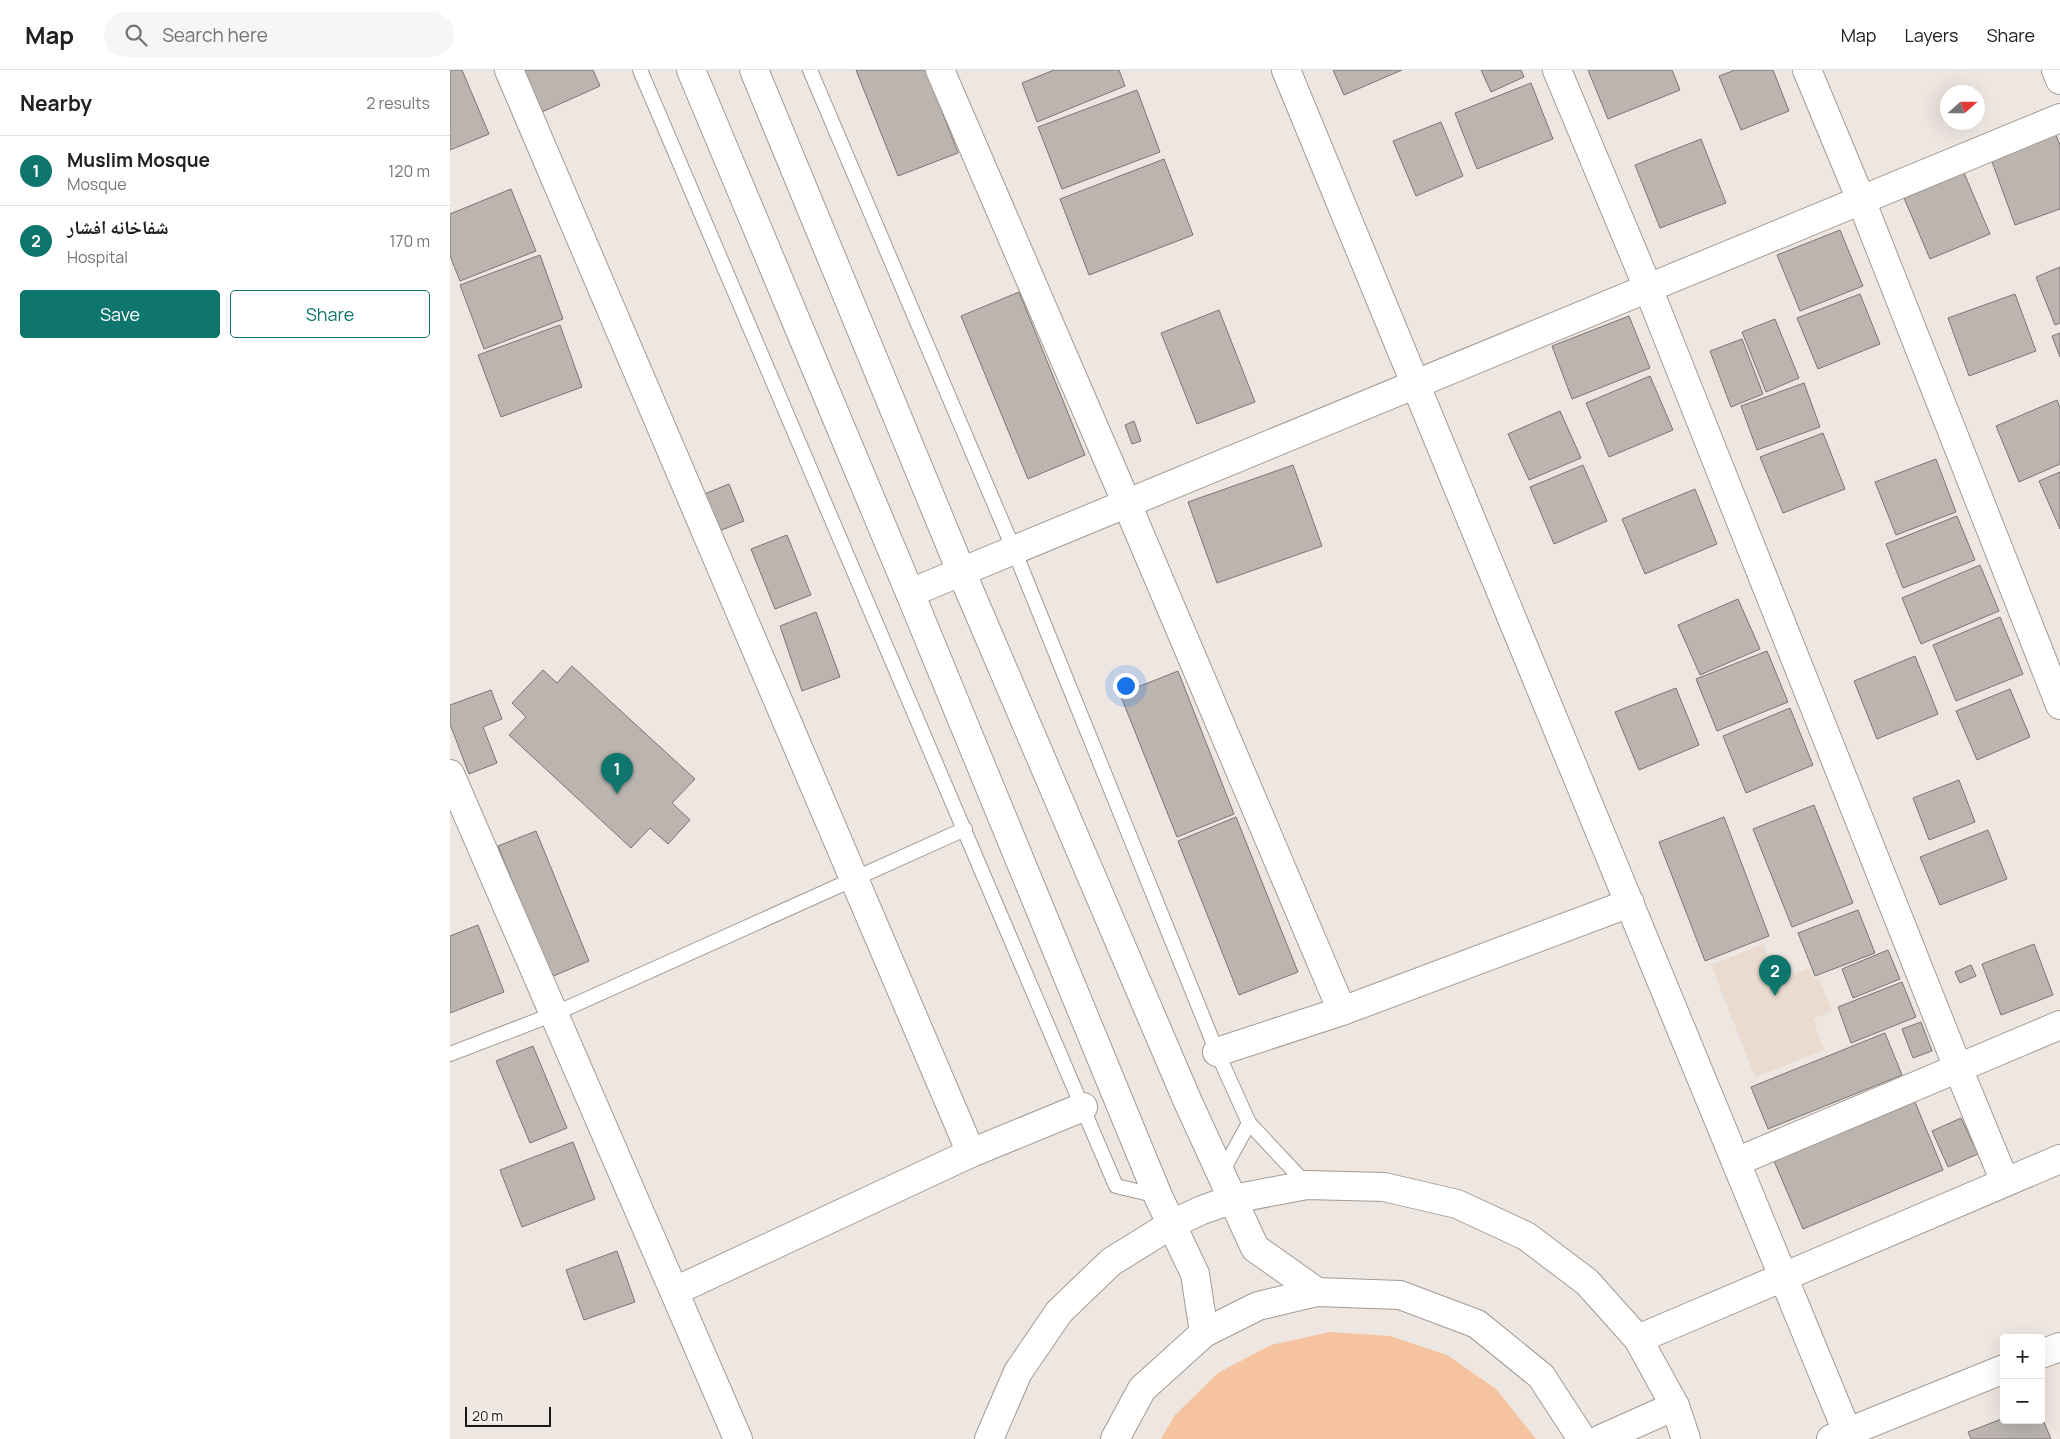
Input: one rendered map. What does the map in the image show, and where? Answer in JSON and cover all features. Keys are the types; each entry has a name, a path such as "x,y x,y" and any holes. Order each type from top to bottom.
{"street":[{"path":"509,70 971,1152"},
{"path":"690,70 910,593 1158,1196 1195,1274 1204,1333"},
{"path":"754,70 961,572 1188,1102 1255,1248 1317,1292"},
{"path":"940,70 1342,1011"},
{"path":"1286,70 1784,1277 1843,1437 2000,1371"},
{"path":"1557,70 1648,288 2005,1182"},
{"path":"1807,70 1861,200 2060,705"},
{"path":"2056,70 2060,80"},
{"path":"910,593 2060,118"},
{"path":"450,774 738,1439"},
{"path":"1217,1052 1342,1011 1630,903"},
{"path":"1736,1162 2060,1025"},
{"path":"675,1291 971,1152 1083,1107"},
{"path":"1638,1339 2060,1159"},
{"path":"989,1439 1018,1372 1059,1312 1111,1262 1172,1224 1202,1210 1233,1199 1308,1185 1384,1187 1457,1204 1526,1236 1587,1282 1638,1339 1675,1406 1686,1439"},
{"path":"1115,1439 1142,1389 1204,1333 1258,1306 1317,1292 1400,1295 1477,1324 1541,1376 1582,1439"},
{"path":"2045,1353 2060,1347"},
{"path":"1601,1439 1675,1406"}],"lane":[{"path":"640,70 1116,1186 1158,1196"},
{"path":"810,70 1014,550 1217,1052 1249,1123 1308,1185"},
{"path":"450,1054 554,1014 965,829"},
{"path":"1221,1174 1249,1123"}],"shaded area":[{"path":"1763,944 1778,980 1809,968 1814,980 1819,979 1832,1011 1813,1019 1824,1050 1755,1077 1711,965"},
{"path":"1330,1332 1390,1336 1447,1355 1496,1389 1536,1439 1161,1439 1175,1415 1218,1373 1271,1345"}],"building":[{"path":"450,70 462,70 489,134 450,150"},
{"path":"524,70 593,70 600,86 542,112"},
{"path":"856,70 926,70 958,153 898,176"},
{"path":"1054,70 1119,70 1125,86 1037,122 1022,83"},
{"path":"1333,70 1402,70 1344,95"},
{"path":"1481,70 1521,70 1524,77 1491,92"},
{"path":"1588,70 1672,70 1680,90 1608,119"},
{"path":"1735,70 1773,70 1789,111 1741,130 1719,76"},
{"path":"1531,83 1553,139 1477,169 1455,113"},
{"path":"1137,90 1160,152 1062,189 1038,127"},
{"path":"1441,122 1463,176 1416,196 1393,141"},
{"path":"2056,135 2060,145 2060,209 2015,225 1991,159"},
{"path":"1701,139 1726,203 1660,228 1635,165"},
{"path":"1164,159 1193,235 1089,275 1060,199"},
{"path":"1964,173 1990,234 1930,259 1904,198"},
{"path":"511,189 536,251 460,281 450,256 450,214"},
{"path":"1840,230 1863,286 1800,311 1777,255"},
{"path":"540,255 563,319 484,349 460,285"},
{"path":"2060,267 2060,323 2055,325 2036,277"},
{"path":"1019,292 1085,455 1028,479 961,316"},
{"path":"1860,294 1880,344 1818,369 1797,318"},
{"path":"2015,294 2036,351 1969,376 1948,318"},
{"path":"1219,310 1255,402 1197,424 1161,333"},
{"path":"1629,316 1650,368 1572,399 1552,346"},
{"path":"1775,319 1799,378 1766,392 1742,332"},
{"path":"560,325 582,387 501,417 478,355"},
{"path":"2060,333 2060,357 2052,336"},
{"path":"1742,339 1763,394 1731,407 1710,351"},
{"path":"1650,376 1673,430 1609,457 1586,403"},
{"path":"1804,383 1820,427 1757,450 1741,406"},
{"path":"2057,400 2060,408 2060,464 2019,482 1996,426"},
{"path":"1560,411 1581,458 1529,480 1508,434"},
{"path":"1134,421 1141,441 1132,444 1125,425"},
{"path":"1823,433 1845,489 1783,513 1760,457"},
{"path":"1936,459 1956,512 1896,535 1875,482"},
{"path":"1293,465 1322,546 1217,583 1188,502"},
{"path":"1583,465 1607,521 1554,544 1530,487"},
{"path":"2060,472 2060,529 2039,481"},
{"path":"729,484 744,521 717,532 702,495"},
{"path":"1695,489 1717,544 1645,574 1622,519"},
{"path":"1957,516 1975,560 1903,588 1886,544"},
{"path":"787,535 811,595 775,609 751,549"},
{"path":"1980,565 1999,611 1921,644 1902,598"},
{"path":"1738,599 1760,649 1700,675 1678,625"},
{"path":"816,612 840,677 802,691 780,626"},
{"path":"2000,617 2023,674 1956,701 1933,645"},
{"path":"1767,651 1788,702 1717,731 1696,679"},
{"path":"1915,656 1938,714 1877,739 1854,681"},
{"path":"572,666 695,779 672,803 690,820 668,844 650,828 631,848 509,735 526,717 512,703 543,670 557,683"},
{"path":"1178,671 1234,814 1177,837 1120,694"},
{"path":"1676,688 1699,745 1639,770 1615,712"},
{"path":"2010,689 2030,737 1977,760 1956,711"},
{"path":"491,690 502,719 483,727 497,763 469,774 450,724 450,705"},
{"path":"1790,708 1813,765 1746,793 1723,736"},
{"path":"1959,780 1975,822 1929,840 1913,798"},
{"path":"1814,805 1853,903 1792,927 1753,829"},
{"path":"1236,817 1298,972 1239,995 1178,841"},
{"path":"1724,817 1769,936 1705,961 1659,842"},
{"path":"1988,830 2007,879 1940,905 1920,857"},
{"path":"536,831 589,961 551,977 498,846"},
{"path":"1858,910 1875,953 1815,976 1798,933"},
{"path":"478,925 504,992 450,1013 450,936"},
{"path":"2034,944 2053,995 2001,1015 1982,964"},
{"path":"1888,950 1900,979 1853,998 1842,969"},
{"path":"1971,965 1976,976 1960,983 1955,972"},
{"path":"1902,982 1916,1017 1851,1043 1838,1007"},
{"path":"1921,1022 1932,1051 1913,1058 1902,1029"},
{"path":"1885,1033 1902,1075 1768,1129 1751,1087"},
{"path":"533,1046 567,1128 530,1143 496,1061"},
{"path":"1915,1102 1943,1170 1803,1229 1774,1161"},
{"path":"1961,1118 1978,1154 1948,1167 1932,1131"},
{"path":"573,1142 595,1199 522,1227 500,1170"},
{"path":"617,1251 635,1302 584,1320 566,1270"},
{"path":"2000,1420 2000,1424 2045,1424 2051,1439 1971,1439 1968,1432"}],"place":[{"name":"Muslim Mosque","path":"617,794"},
{"name":"شفاخانه افشار","path":"1775,996"}]}
